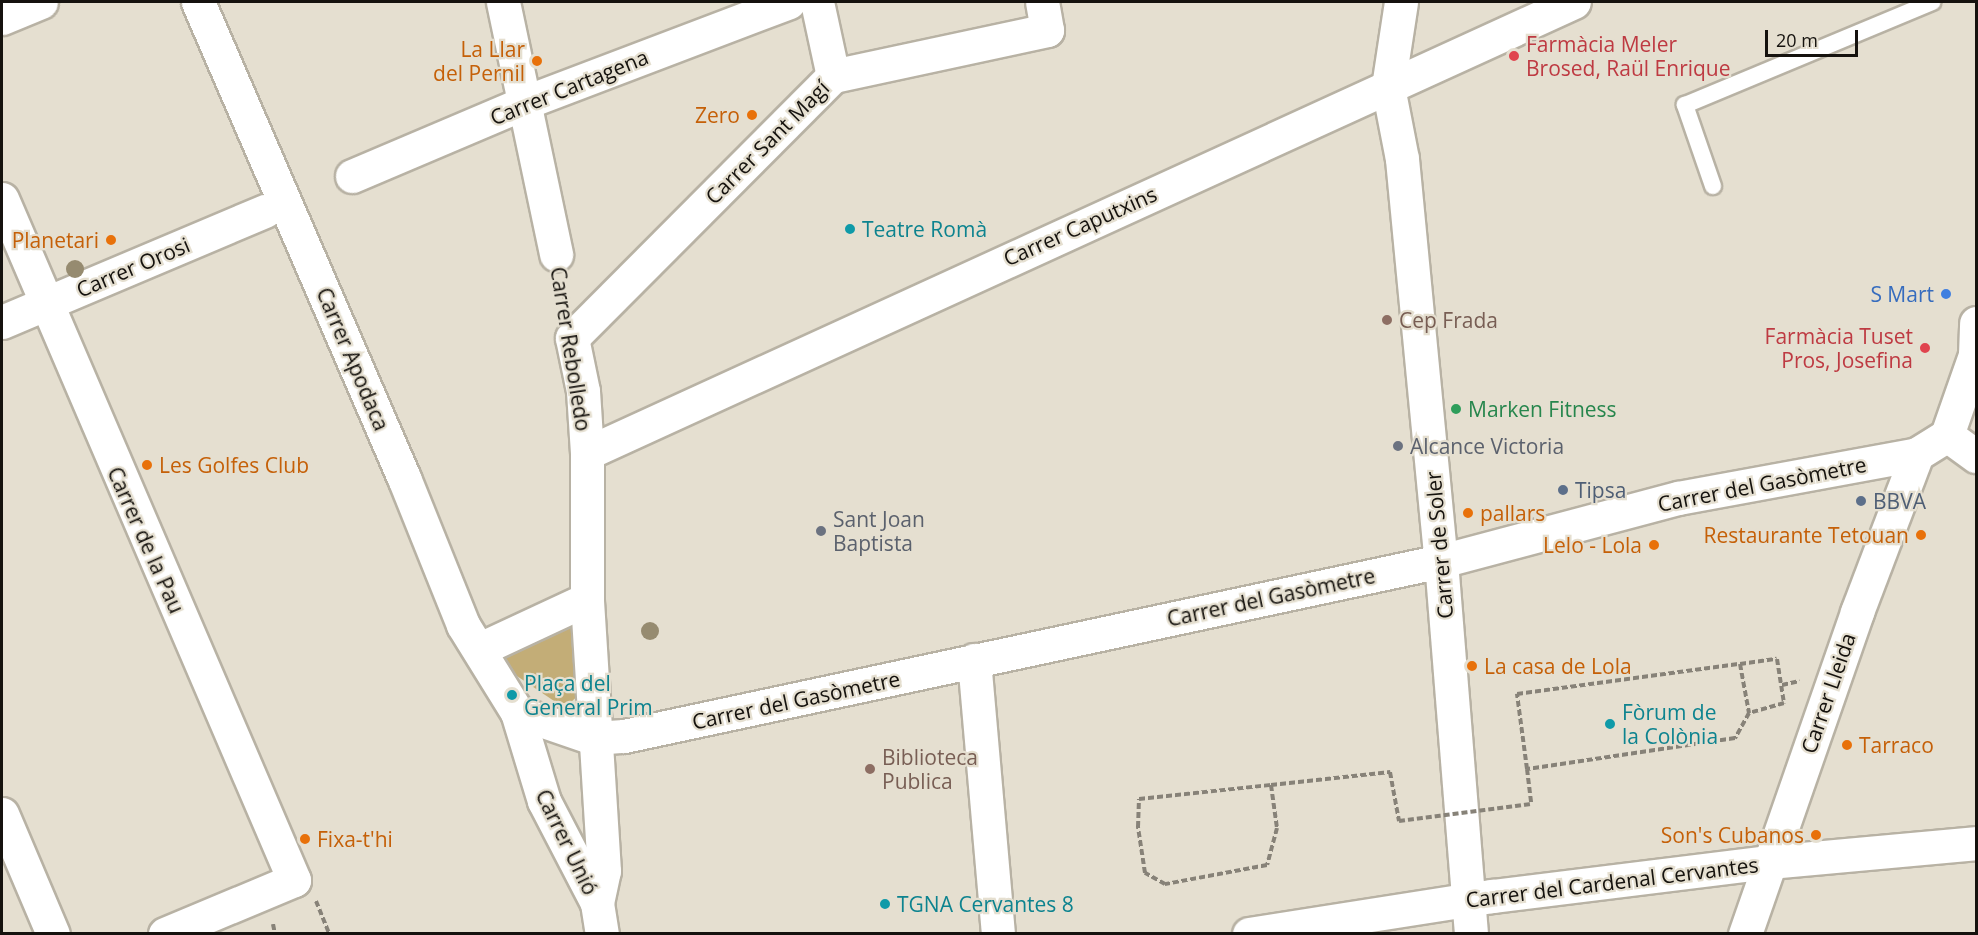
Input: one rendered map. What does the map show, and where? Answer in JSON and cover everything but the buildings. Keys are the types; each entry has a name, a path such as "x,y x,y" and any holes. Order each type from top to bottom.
{"street":[{"path":"2,18 41,2"},
{"name":"Carrer Apodaca","path":"198,2 275,206 463,625 517,712"},
{"name":"Carrer Rebolledo","path":"503,2 526,102 556,254"},
{"name":"Carrer Cartagena","path":"352,176 526,102 789,2"},
{"path":"817,2 833,76"},
{"name":"Carrer de Soler","path":"1401,2 1388,87 1401,159 1442,561 1471,933"},
{"name":"Carrer Caputxins","path":"587,453 1574,2"},
{"name":"Carrer Sant Magí","path":"572,338 833,76 1045,16"},
{"name":"Carrer de la Pau","path":"2,199 44,304 303,886"},
{"name":"Carrer Orosi","path":"2,322 275,206"},
{"name":"Carrer Rebolledo","path":"572,338 583,392 587,453 587,599 608,737"},
{"path":"1917,454 1947,435 1976,339"},
{"path":"1947,435 1977,456"},
{"name":"Carrer del Gasòmetre","path":"608,737 1442,561 1678,498 1917,454"},
{"name":"Carrer Lleida","path":"1745,933 1917,454"},
{"path":"480,649 587,599"},
{"path":"974,660 998,933"},
{"path":"517,712 608,737"},
{"name":"Carrer Unió","path":"517,712 544,801 599,918"},
{"name":"Carrer Unió","path":"599,918 604,871 608,737"},
{"path":"2,813 53,933"},
{"name":"Carrer del Cardenal Cervantes","path":"1249,933 1468,899 1769,862 1977,843"},
{"path":"165,933 303,886"}],"lane":[{"path":"1713,186 1685,105 1932,2"}],"path":[{"name":"Carrer Rebolledo","path":"556,254 572,338"},
{"path":"1271,785 1277,828 1267,865 1165,884 1145,873 1138,827 1139,799 1390,772 1399,820 1531,804 1517,694 1777,659 1784,703 1749,713"},
{"path":"1527,769 1735,738 1749,713 1740,664"},
{"path":"303,886 329,933"}],"shaded area":[{"path":"575,624 582,692 570,703 557,703 511,672 503,656"}],"place":[{"name":"Farmàcia Meler Brosed, Raül Enrique","path":"1514,56"},
{"name":"La Llar del Pernil","path":"537,61"},
{"name":"Zero","path":"752,115"},
{"name":"Teatre Romà","path":"850,229"},
{"name":"Planetari","path":"111,240"},
{"name":"S Mart","path":"1946,294"},
{"name":"Cep Frada","path":"1387,320"},
{"name":"Farmàcia Tuset Pros, Josefina","path":"1925,348"},
{"name":"Marken Fitness","path":"1456,409"},
{"name":"Alcance Victoria","path":"1398,446"},
{"name":"Les Golfes Club","path":"147,465"},
{"name":"Tipsa","path":"1563,490"},
{"name":"BBVA","path":"1861,501"},
{"name":"pallars","path":"1468,513"},
{"name":"Sant Joan Baptista","path":"821,531"},
{"name":"Restaurante Tetouan","path":"1921,535"},
{"name":"Lelo - Lola","path":"1654,545"},
{"name":"La casa de Lola","path":"1472,666"},
{"name":"Plaça del General Prim","path":"512,695"},
{"name":"Fòrum de la Colònia","path":"1610,724"},
{"name":"Tarraco","path":"1847,745"},
{"name":"Biblioteca Publica","path":"870,769"},
{"name":"Son's Cubanos","path":"1816,835"},
{"name":"Fixa-t'hi","path":"305,839"},
{"name":"TGNA Cervantes 8","path":"885,904"}]}
